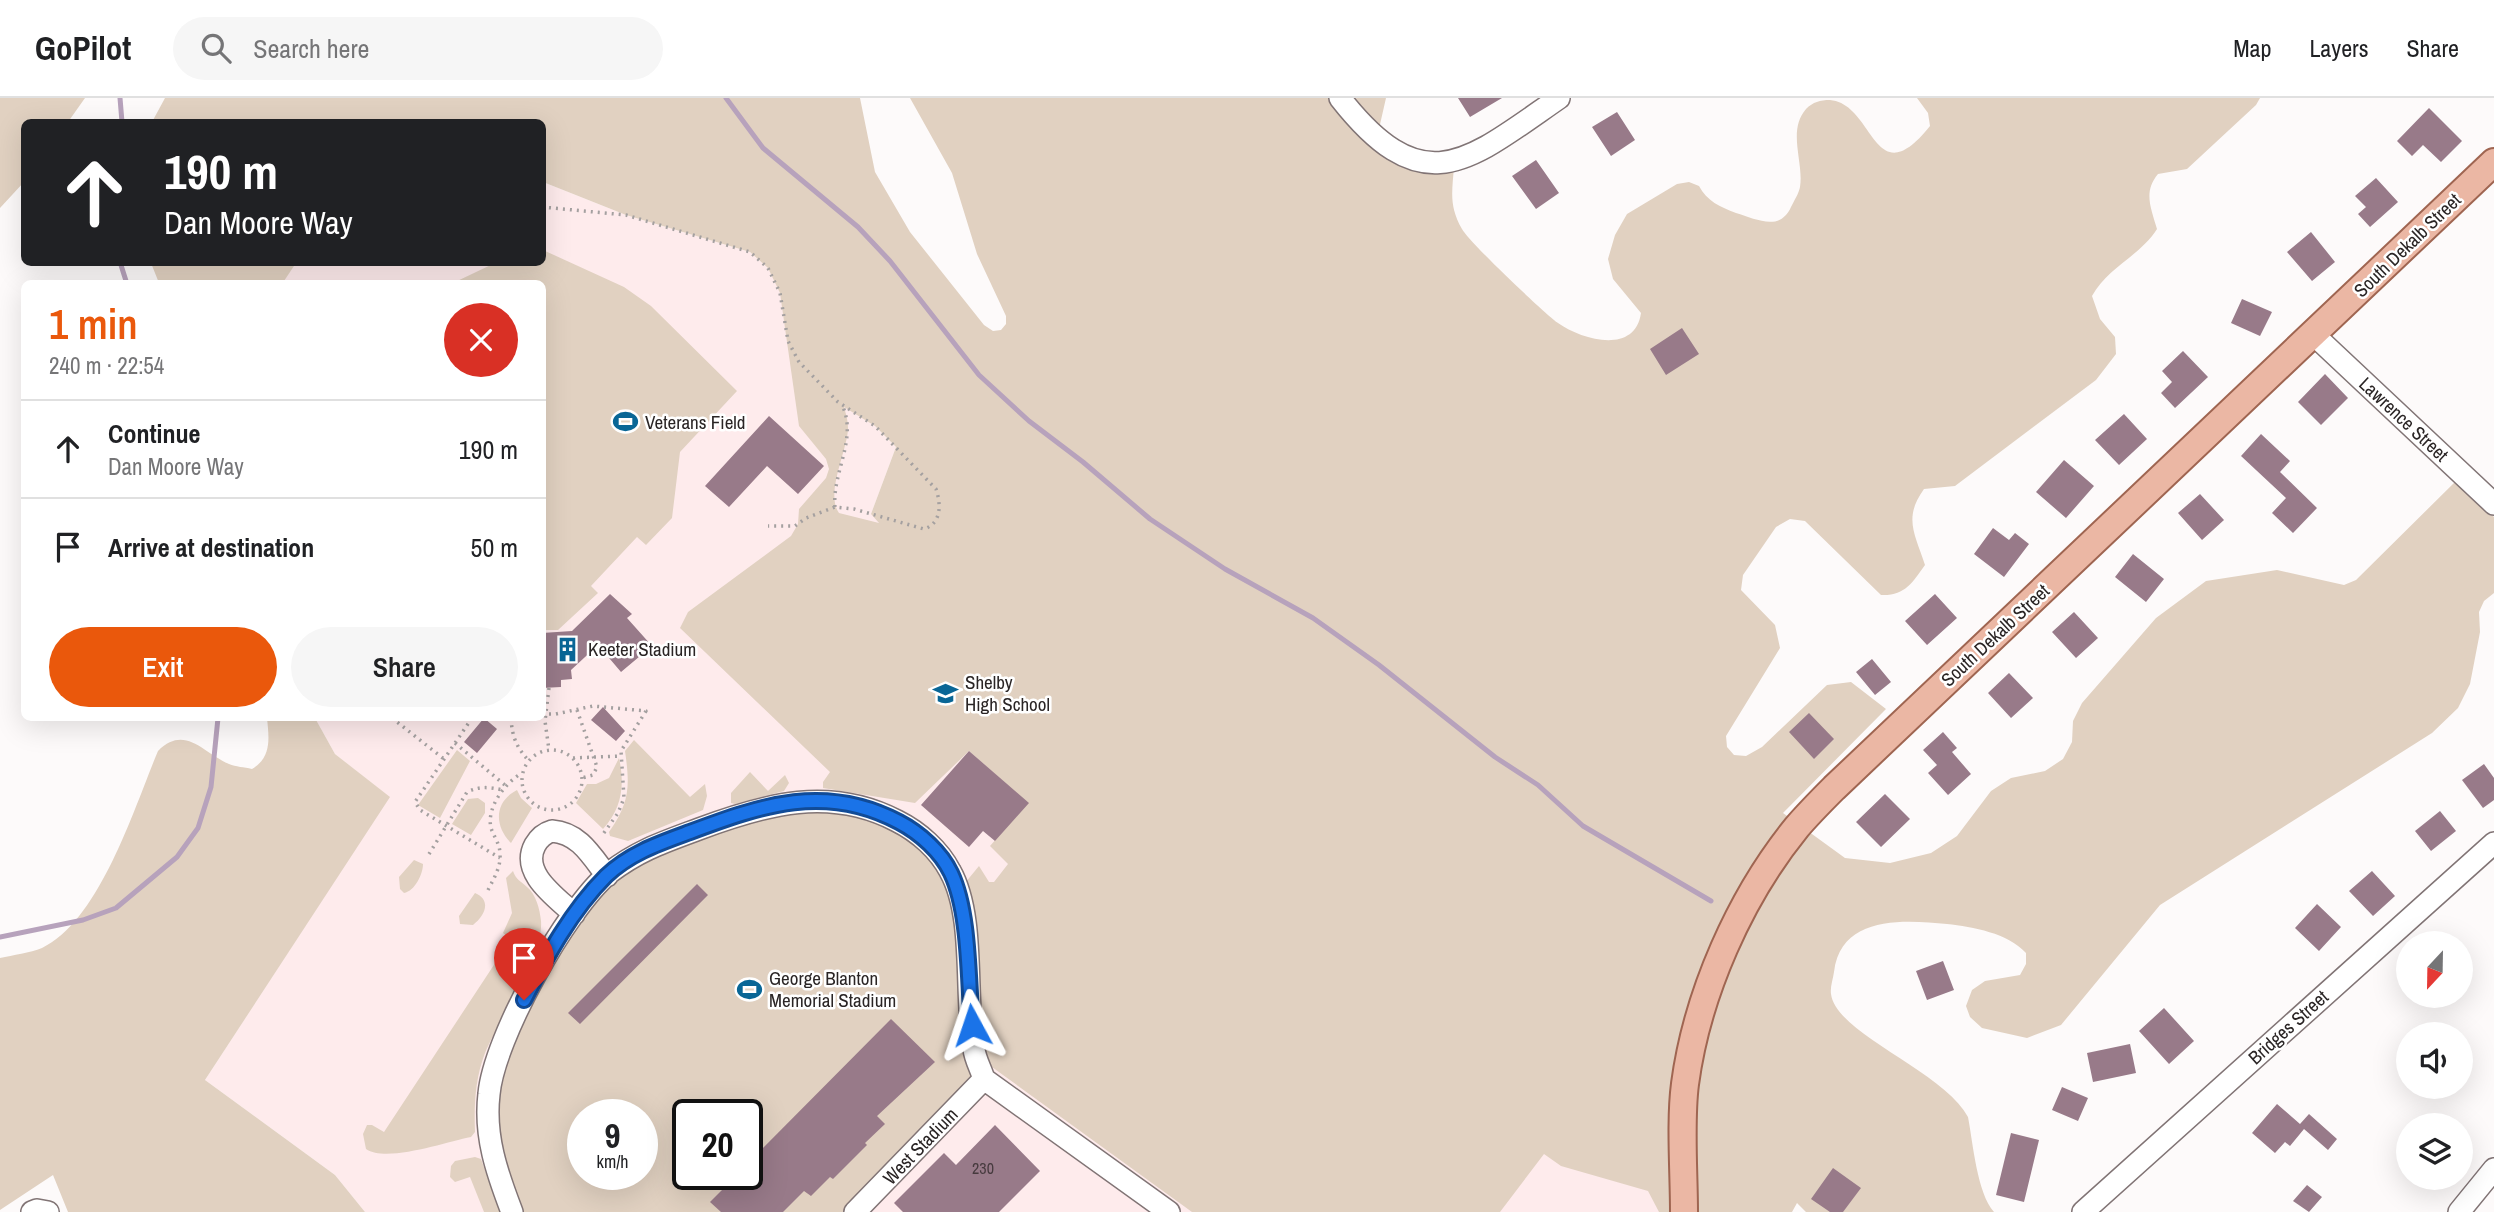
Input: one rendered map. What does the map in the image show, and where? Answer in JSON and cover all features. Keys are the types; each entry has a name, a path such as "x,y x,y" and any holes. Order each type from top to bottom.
{"main road":[{"name":"South Dekalb Street","path":"1684,1212 1685,1085 1702,1008 1725,945 1797,827 1834,788 2494,162"}],"street":[{"path":"1340,98 1356,118 1405,158 1433,164 1455,161 1482,151 1559,98"},
{"name":"Lawrence Street","path":"2313,334 2494,504"},
{"path":"512,1212 488,1143 489,1093 499,1056 513,1021 547,957 574,915 607,876 638,852 764,807 825,799 873,808 915,831 950,871 961,897 974,1050 984,1079 1169,1212"},
{"path":"574,915 534,870 531,864 533,848 547,832 570,834 607,876"},
{"name":"Bridges Street","path":"2083,1212 2494,843"},
{"name":"West Stadium","path":"855,1212 984,1079"},
{"path":"2459,1212 2494,1168"},
{"path":"32,1212 48,1212"}],"path":[{"path":"546,207 626,215 750,252 768,268 780,293 788,341 799,362 843,406 876,426 936,489 940,502 936,520 932,526 924,529 854,509 835,507 806,518 795,526 768,526"},
{"path":"835,507 835,488 848,432 848,418 843,406"},
{"path":"546,708 549,688"},
{"path":"546,714 593,706 646,711 620,756 625,786 621,807 589,853"},
{"path":"577,710 595,757 596,771 582,778"},
{"path":"396,721 443,759"},
{"path":"470,721 415,802 420,810 500,858"},
{"path":"511,721 512,733 519,750 529,761"},
{"path":"545,721 549,750"},
{"path":"454,743 505,788"},
{"path":"488,890 500,858 491,817 505,788 522,773 529,761 540,752 549,750 560,751 572,758 577,762 582,778 579,793 565,807 545,809 536,806 524,792 522,773"},
{"path":"572,758 620,756"},
{"path":"429,854 467,792 488,786 505,788"}],"shaded area":[{"path":"0,98 85,98 70,119 21,119 21,185 0,208"},
{"path":"165,98 860,98 875,172 910,232 984,325 993,331 1001,330 1006,324 1006,316 977,254 952,173 910,98 1386,98 1376,142 1454,167 1453,206 1467,236 1558,323 1580,335 1606,340 1629,335 1637,326 1641,313 1613,279 1608,259 1615,235 1627,214 1677,184 1689,182 1699,186 1714,203 1730,211 1767,222 1781,219 1791,207 1800,187 1797,137 1800,118 1806,109 1817,102 1830,100 1845,105 1885,150 1897,152 1911,145 1930,126 1928,113 1917,98 2260,98 2256,105 2187,169 2158,174 2153,181 2150,200 2157,229 2142,247 2107,277 2092,296 2100,319 2115,337 2116,354 2096,380 1955,486 1924,489 1912,518 1925,565 1907,587 1896,593 1881,595 1805,521 1790,519 1776,527 1743,575 1741,590 1775,625 1780,648 1726,736 1727,747 1734,755 1746,756 1762,747 1827,685 1851,682 1886,709 1783,813 1845,858 1890,863 1931,853 1957,836 1991,791 2011,778 2045,771 2063,759 2072,742 2073,721 2082,703 2156,618 2206,581 2277,570 2344,585 2356,580 2457,480 2494,517 2494,593 2484,601 2479,612 2480,632 2470,684 2458,708 2432,733 2160,905 2061,1025 2027,1038 1982,1028 1970,1017 1966,1006 1972,990 1985,981 2020,975 2026,964 2026,953 2010,940 1968,927 1894,922 1861,931 1849,940 1839,953 1831,986 1837,1009 1851,1024 1937,1084 1955,1100 1968,1117 1983,1193 1994,1212 1806,1212 1797,1203 1792,1212 1659,1212 1648,1191 1561,1166 1544,1154 1500,1212 1192,1212 992,1067 985,1055 975,933 965,883 979,866 989,882 994,882 1008,864 990,846 1028,803 969,751 915,803 823,788 823,782 830,772 680,628 688,612 791,536 798,524 799,509 826,478 829,469 826,459 799,426 780,293 768,268 750,252 626,215 546,183 546,119 154,119","holes":["844,407 875,426 896,447 871,514 879,523 839,513 834,495 847,438"]},
{"name":"Shelby High School","path":"546,183 626,215 750,252 768,268 852,411 875,426 896,447 871,514 1318,669 1662,1212 365,1212 335,1175 205,1080 389,797 335,754 317,721 546,721 546,280 284,280 294,266 546,266"},
{"name":"Veterans Field","path":"546,251 624,287 651,306 737,391 680,452 672,518 646,545 637,537 591,586 598,593 558,630 546,630 546,280 459,280 489,266 546,266"},
{"path":"153,266 294,266 285,280 158,280"},
{"path":"267,721 317,721 335,754 390,797 205,1080 335,1175 365,1212 68,1212 53,1175 0,1210 0,958 42,948 63,934 81,913 113,860 158,751 168,743 185,740 229,764 252,769 263,759 268,740"},
{"path":"634,740 690,797 705,784 707,796 703,810 628,841 610,836 609,832 625,802 628,774 625,751"},
{"path":"457,750 470,761 440,818 418,805"},
{"path":"619,758 622,778 620,796 614,813 603,829 576,803 587,784 596,784 609,778"},
{"path":"750,772 768,791 785,775 789,783 784,791 731,803 731,793"},
{"path":"517,790 532,808 511,843 499,822 499,815 504,801"},
{"path":"478,798 485,803 485,813 471,835 452,824 468,799"},
{"name":"George Blanton Memorial Stadium","path":"764,807 873,808 950,871 984,1079 855,1212 512,1212 489,1093 513,1021 607,876"},
{"path":"414,860 423,864 422,872 415,886 404,893 400,889 399,877"},
{"path":"513,871 530,890 539,907 540,934 528,968 485,1053 476,1092 475,1132 471,1137 402,1153 375,1153 366,1149 363,1134 367,1125 384,1132 511,939 503,933 512,913 506,878"},
{"path":"475,893 484,900 483,913 473,925 460,924 459,916"},
{"path":"475,1157 481,1159 500,1212 484,1212 470,1177 455,1182 450,1177 451,1166 455,1161"}],"building":[{"path":"1458,98 1502,98 1470,117"},
{"path":"2429,108 2462,141 2441,162 2423,145 2412,156 2397,141"},
{"path":"1617,112 1635,140 1611,156 1592,127"},
{"path":"1536,160 1559,193 1536,209 1512,176"},
{"path":"2376,178 2398,202 2370,227 2358,214 2366,207 2355,196"},
{"path":"2311,232 2335,262 2312,281 2287,252"},
{"path":"2242,299 2272,312 2260,336 2231,323"},
{"path":"1682,328 1699,354 1666,375 1650,349"},
{"path":"2183,351 2208,377 2175,408 2161,393 2172,382 2162,371"},
{"path":"2325,374 2348,398 2321,425 2298,402"},
{"path":"2124,414 2147,439 2119,465 2095,440"},
{"path":"769,416 824,466 798,494 767,466 729,507 705,486"},
{"path":"2261,434 2290,461 2280,472 2317,508 2293,533 2272,513 2286,498 2241,456"},
{"path":"2064,460 2094,486 2066,518 2036,492"},
{"path":"2200,494 2224,520 2202,540 2178,513"},
{"path":"1993,528 2009,540 2015,533 2029,544 2004,577 1974,554"},
{"path":"2133,554 2164,579 2146,602 2115,577"},
{"name":"Keeter Stadium","path":"610,594 632,614 627,618 652,646 621,672 598,645 571,670 572,679 561,680 561,687 546,688 546,633 572,631"},
{"path":"1935,594 1957,618 1927,645 1905,621"},
{"path":"2074,612 2098,638 2076,658 2052,632"},
{"path":"1872,659 1891,682 1875,695 1856,672"},
{"path":"2009,673 2033,698 2011,718 1988,693"},
{"path":"603,707 625,731 616,741 591,720"},
{"path":"1809,713 1834,739 1814,759 1789,732"},
{"path":"482,721 488,721 497,729 477,753 464,742"},
{"path":"1943,732 1957,748 1952,752 1971,774 1948,795 1928,773 1937,765 1923,750"},
{"path":"969,751 1029,803 995,841 983,831 969,847 921,805"},
{"path":"2484,764 2494,778 2494,800 2483,808 2462,780"},
{"path":"1885,794 1910,819 1881,847 1856,822"},
{"path":"2440,811 2456,831 2431,851 2415,831"},
{"path":"2372,871 2395,896 2373,916 2349,891"},
{"path":"697,884 708,895 580,1024 568,1013"},
{"path":"2317,904 2341,927 2319,951 2295,928"},
{"path":"1943,961 1954,990 1927,1000 1916,971"},
{"path":"2164,1008 2194,1041 2169,1064 2139,1031"},
{"path":"891,1019 935,1062 877,1116 885,1124 865,1143 867,1145 833,1179 830,1177 811,1196 804,1191 783,1212 721,1212 710,1202 722,1190 763,1190 763,1148"},
{"path":"2130,1044 2136,1073 2093,1082 2087,1053"},
{"path":"2062,1087 2088,1098 2078,1121 2052,1110"},
{"path":"2277,1104 2300,1124 2309,1114 2337,1139 2328,1150 2304,1129 2290,1146 2285,1142 2275,1153 2252,1133"},
{"path":"995,1125 1040,1171 999,1212 903,1212 894,1203 944,1153 956,1165"},
{"path":"2011,1133 2039,1140 2024,1202 1996,1195"},
{"path":"1833,1168 1861,1188 1843,1212 1830,1212 1811,1199"},
{"path":"2307,1185 2322,1197 2309,1212 2293,1201"}],"waterway":[{"path":"120,98 122,119"},
{"path":"726,98 763,148 858,227 890,261 979,375 1029,421 1083,462 1150,519 1225,569 1313,618 1379,665 1495,757 1538,785 1583,826 1711,901"},
{"path":"121,266 126,280"},
{"path":"0,937 83,920 116,908 177,857 198,828 211,787 218,721"}],"place":[{"name":"Veterans Field","path":"625,422"},
{"name":"Keeter Stadium","path":"568,649"},
{"name":"Shelby High School","path":"945,693"},
{"name":"George Blanton Memorial Stadium","path":"749,989"}],"route":[{"path":"524,1000 574,915 607,876 638,852 764,807 825,799 873,808 915,831 935,850 950,871 961,897 972,1025"}]}
